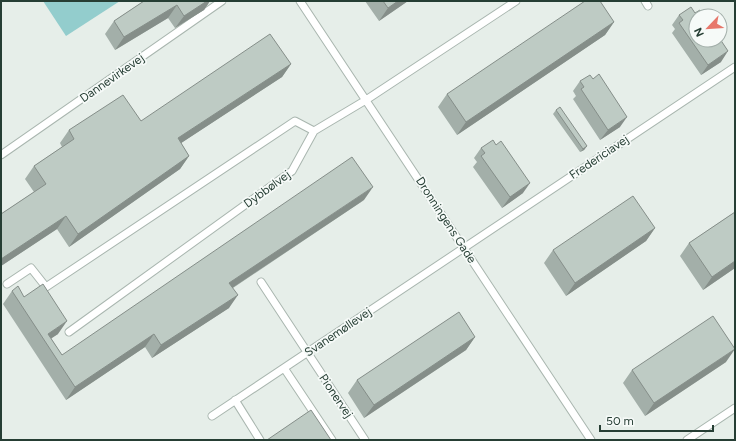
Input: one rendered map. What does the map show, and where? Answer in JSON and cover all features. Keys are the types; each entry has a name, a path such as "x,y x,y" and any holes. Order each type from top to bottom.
{"lane":[{"name":"Dannevirkevej","path":"1,155 222,1"},
{"name":"Dronningens Gade","path":"300,1 591,440"},
{"name":"Dybbølvej","path":"69,332 292,170 314,131 366,100 516,1"},
{"name":"Fredericiavej","path":"464,248 735,67"},
{"path":"7,284 31,268 46,287 295,121 314,131"},
{"name":"Svanemøllevej","path":"212,416 464,248"},
{"name":"Pionervej","path":"261,282 365,440"},
{"path":"284,368 332,440"},
{"path":"235,400 260,440"},
{"path":"687,440 735,408"}],"water":[{"path":"43,1 120,1 66,36"}],"building":[{"path":"144,1 207,1 184,16 177,5 124,37 114,21"},
{"path":"383,1 398,1 388,8"},
{"path":"585,1 600,1 614,22 466,122 447,94"},
{"path":"688,9 688,36 679,23 683,20 679,15"},
{"path":"270,34 291,64 178,138 189,156 78,234 66,216 1,259 1,214 46,184 34,166 74,139 69,130 123,95 141,121"},
{"path":"696,48 726,48 728,51 708,65"},
{"path":"599,74 627,117 608,130 581,89 584,87 580,81 590,75 593,79"},
{"path":"560,107 587,146 583,149 556,110"},
{"path":"493,140 496,145 501,141 530,183 510,197 481,156 485,153 481,148"},
{"path":"352,157 373,187 229,283 238,295 161,345 154,334 75,387 12,291 18,286 24,297 43,284 67,321 48,334 62,355"},
{"path":"633,196 655,228 575,283 553,250"},
{"path":"735,212 735,261 712,277 689,243"},
{"path":"459,312 475,337 374,405 357,380"},
{"path":"713,316 735,349 654,403 632,370"},
{"path":"311,410 331,440 267,440"}]}
